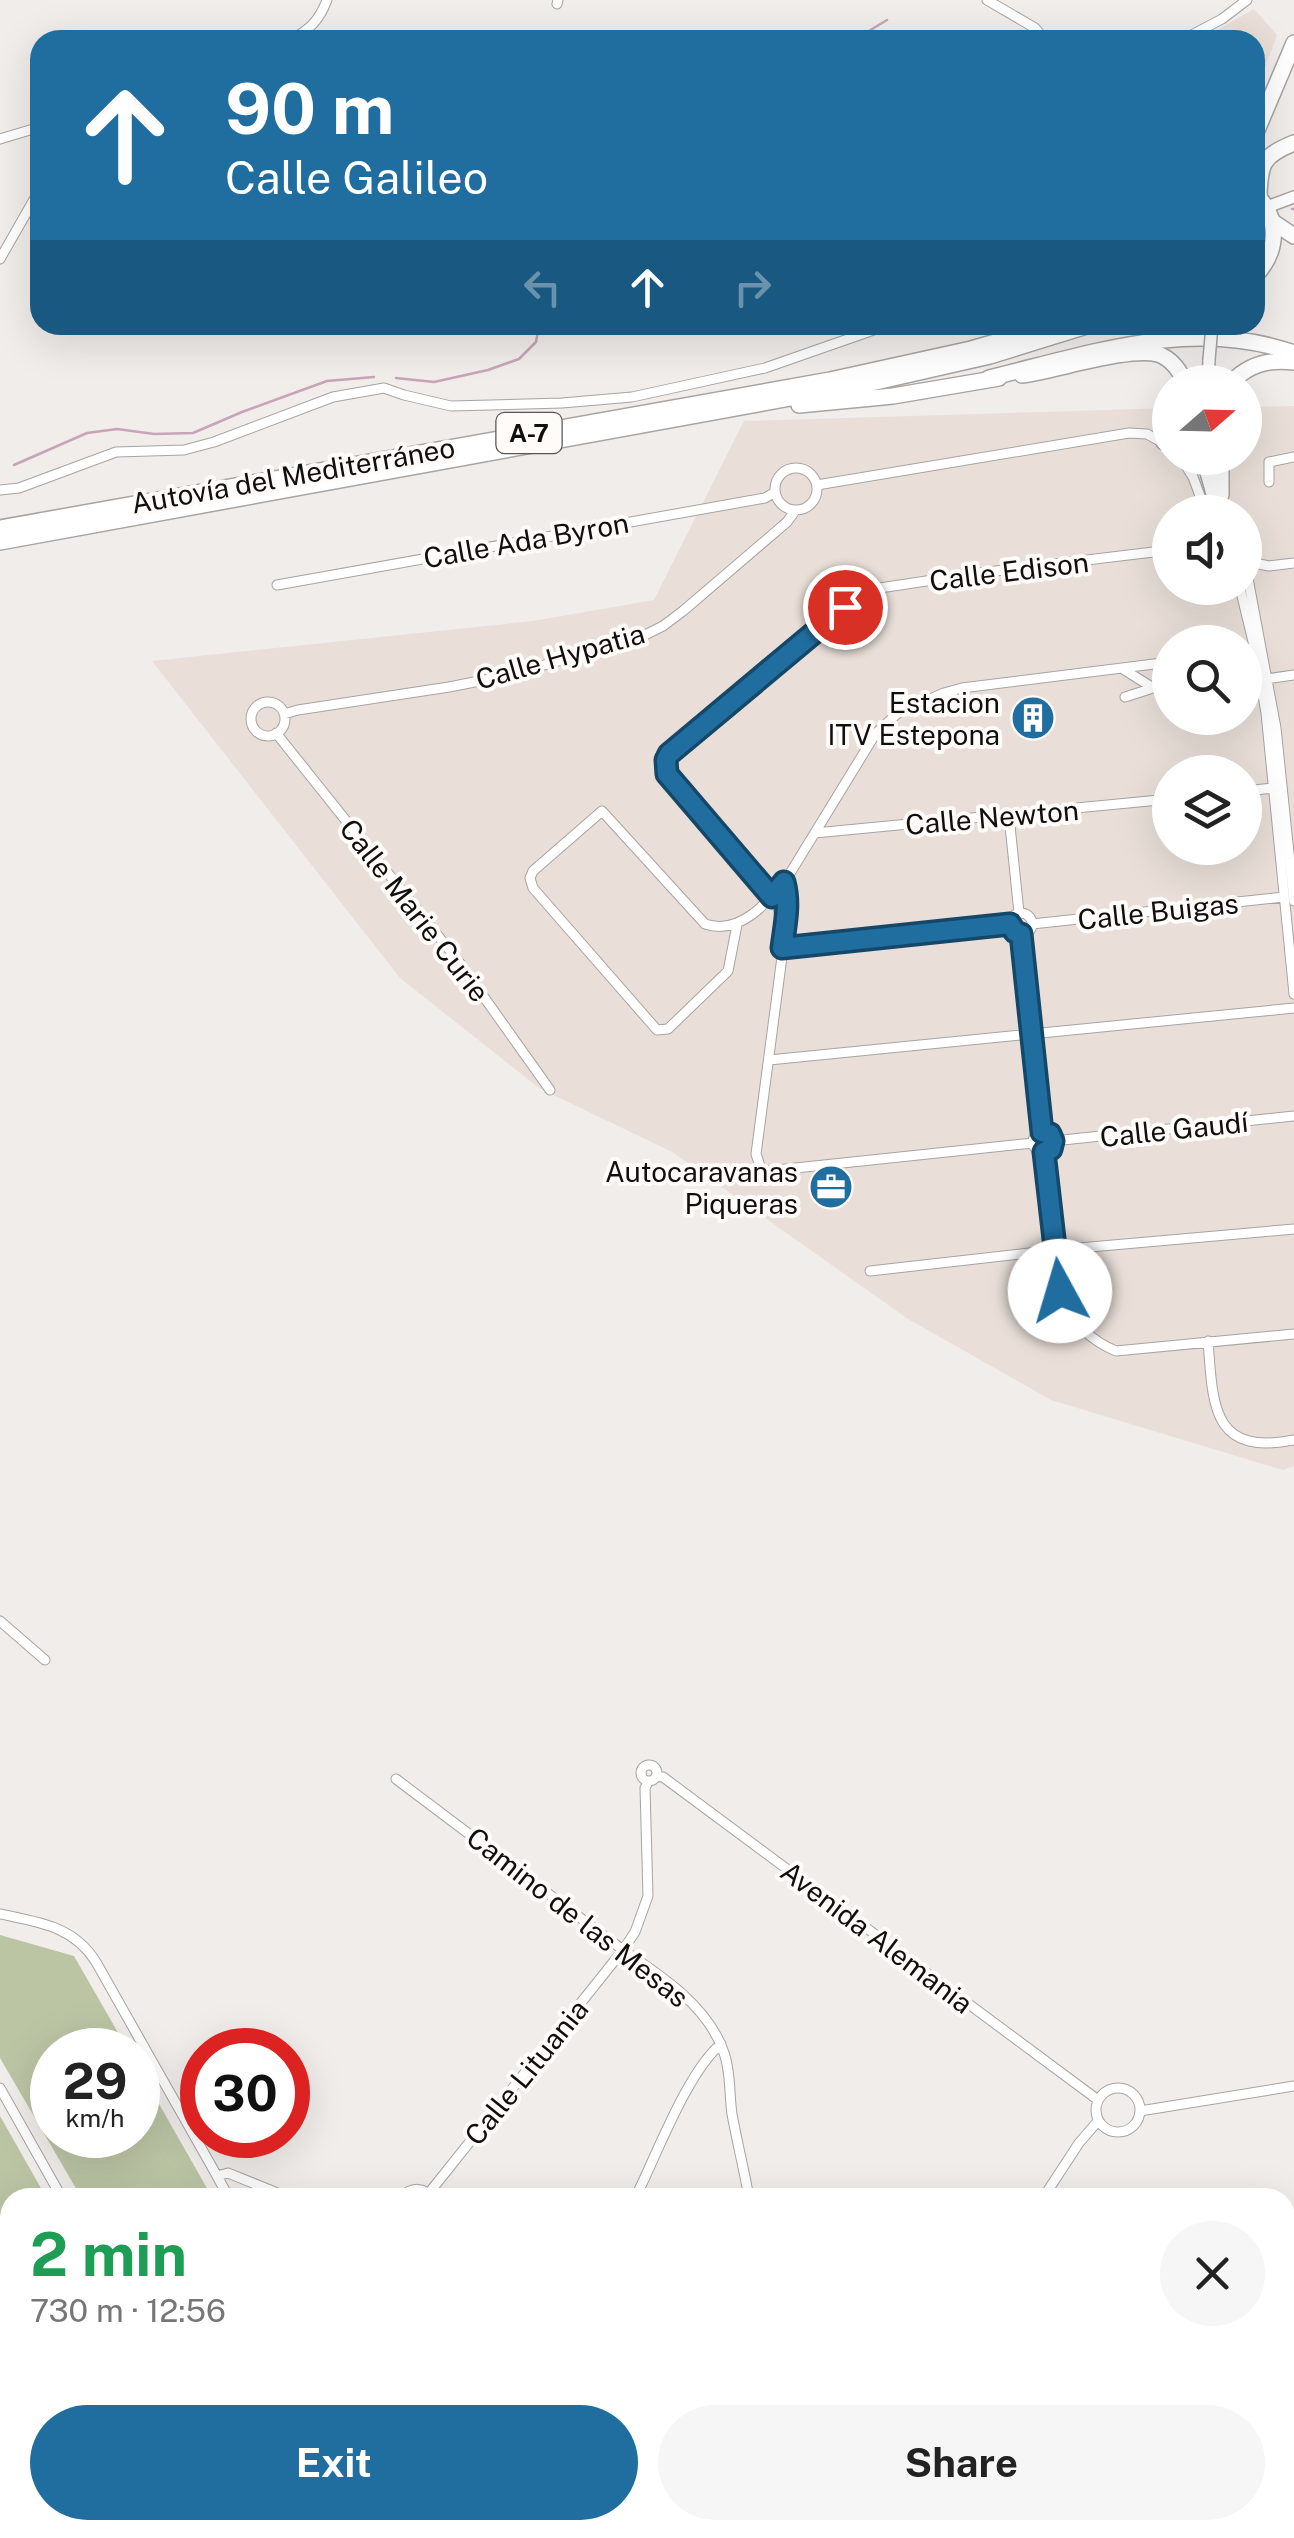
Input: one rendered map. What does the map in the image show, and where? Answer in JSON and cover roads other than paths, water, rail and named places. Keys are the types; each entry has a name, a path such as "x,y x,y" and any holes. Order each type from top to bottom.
{"highway":[{"path":"1265,111 1294,43"},
{"path":"1265,161 1275,151 1294,143"},
{"path":"1265,206 1294,236"},
{"path":"1265,209 1274,244 1265,264"},
{"name":"Autovía del Mediterráneo","path":"0,528 830,380 1020,335"},
{"name":"Autovía del Mediterráneo","path":"0,542 936,370 1060,335"},
{"path":"990,378 1155,339 1229,339 1294,353"},
{"path":"990,378 1147,352 1175,365"},
{"path":"1258,365 1294,362"},
{"name":"Autovía del Mediterráneo","path":"715,413 868,400 990,378"},
{"path":"1221,494 1223,475"}],"street":[{"path":"309,30 320,19 328,0"},
{"path":"1201,30 1247,0"},
{"path":"991,1 1036,30"},
{"path":"0,140 30,130"},
{"path":"1265,205 1294,197"},
{"path":"0,259 30,206"},
{"path":"0,490 20,488 116,452 184,450 214,442 333,397 384,388 451,406 632,397 764,368 859,335"},
{"path":"1209,365 1211,335"},
{"path":"817,485 1129,433 1152,436"},
{"path":"1270,482 1269,462 1294,456"},
{"path":"789,469 804,469 817,485 816,498 802,510 782,505 775,492 778,478 789,469"},
{"path":"1217,475 1221,494"},
{"name":"Calle Ada Byron","path":"276,585 765,498 775,492"},
{"name":"Calle Hypatia","path":"284,714 505,676 637,638 682,611 787,522 795,510"},
{"name":"Calle Edison","path":"772,897 670,780 665,766 669,754 869,591 1152,552"},
{"path":"1262,567 1294,562"},
{"path":"1255,605 1283,787"},
{"path":"1262,657 1266,663"},
{"path":"737,925 728,971 668,1028 656,1030 533,888 530,878 532,871 602,810 705,924 718,928 737,925 784,882 876,732 898,713 962,688 1152,664"},
{"path":"1122,668 1152,685"},
{"path":"1262,675 1276,728 1283,787 1294,994"},
{"path":"1262,680 1294,675"},
{"path":"1125,697 1152,690"},
{"path":"261,703 279,706 284,714 284,724 276,733 265,735 256,731 252,723 252,714 261,703"},
{"name":"Calle Marie Curie","path":"276,733 459,962 550,1090"},
{"name":"Calle Newton","path":"815,833 1152,801"},
{"path":"1009,816 1019,913"},
{"path":"784,882 784,930 756,1154 761,1170 1033,1144"},
{"path":"772,897 784,930"},
{"path":"1291,899 1294,925"},
{"name":"Calle Buigas","path":"1032,924 1291,899"},
{"path":"1019,913 1027,914 1032,924 1028,933 1021,934 1010,924 1019,913"},
{"path":"782,948 1010,924"},
{"path":"1021,934 1042,1132"},
{"path":"768,1060 1294,1008"},
{"name":"Calle Gaudí","path":"1053,1141 1294,1116"},
{"path":"1042,1132 1050,1134 1053,1141 1051,1149 1044,1152 1033,1144 1042,1132"},
{"path":"1044,1152 1060,1291 1066,1310 1096,1340 1116,1350 1294,1334"},
{"path":"870,1271 1294,1228"},
{"path":"1208,1342 1212,1386 1219,1415 1229,1432 1259,1444 1294,1440"},
{"path":"0,1620 45,1660"},
{"name":"Avenida Alemania","path":"652,1779 663,1777 1098,2100"},
{"name":"Camino de las Mesas","path":"396,1779 651,1968 708,2022 727,2065 747,2188"},
{"name":"Calle Lituania","path":"437,2188 635,1932 648,1896 645,1788 652,1779"},
{"path":"0,1914 60,1929 90,1953 224,2188"},
{"path":"639,2188 695,2076 721,2044"},
{"path":"1140,2111 1294,2086"},
{"path":"0,2088 56,2188"},
{"path":"1119,2088 1134,2095 1140,2111 1135,2124 1123,2132 1109,2130 1098,2121 1096,2110 1098,2100 1110,2089 1119,2088"},
{"path":"1050,2188 1098,2121"},
{"path":"217,2176 228,2173 265,2188"}],"waterway":[{"path":"870,30 887,20"},
{"path":"396,378 434,382 488,370 519,359 536,342 537,335"},
{"path":"14,465 87,433 117,429 154,434 193,433 327,381 374,377"}],"place":[{"name":"Estacion ITV Estepona","path":"1033,718"},
{"name":"Autocaravanas Piqueras","path":"831,1187"}]}
